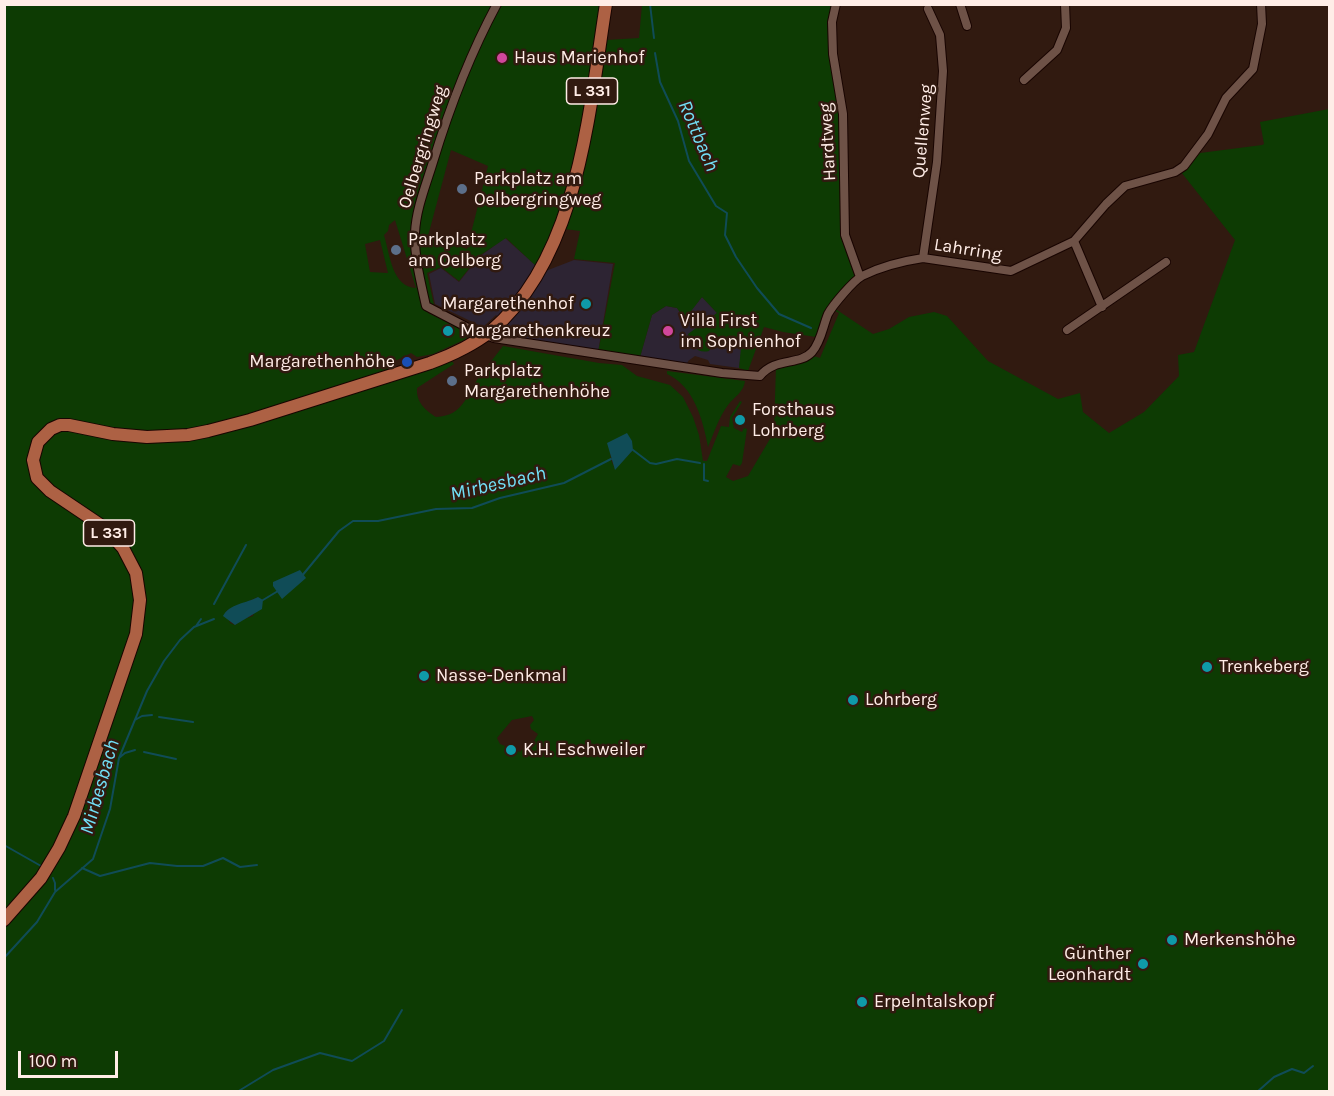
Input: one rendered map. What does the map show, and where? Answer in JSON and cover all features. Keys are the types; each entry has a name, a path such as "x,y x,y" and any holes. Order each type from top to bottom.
{"main road":[{"name":"L 331","path":"4,920 30,892 50,863 74,816 129,655 139,620 141,600 132,562 115,538 50,491 37,478 33,460 38,442 51,429 69,425 129,436 188,435 250,420 430,363 457,352 485,335 506,316 524,294 550,250 562,220 581,153 606,4"}],"street":[{"name":"Oelbergringweg","path":"485,335 426,306 419,276 415,236 421,201 460,78 496,4"},
{"name":"Hardtweg","path":"836,4 832,22 833,54 843,114 845,235 860,277"},
{"path":"960,4 967,26"},
{"path":"1024,80 1057,50 1066,28 1065,4"},
{"name":"Lahrring","path":"485,335 639,361 760,376 766,368 805,357 813,351 830,311 860,277 909,260 923,258 1011,272 1074,241 1125,186 1175,172 1192,158 1208,134 1226,98 1253,69 1262,24 1261,4"},
{"name":"Quellenweg","path":"923,258 937,162 943,71 940,35 928,9"},
{"path":"1074,241 1102,306"},
{"path":"1067,330 1166,262"}],"shaded area":[{"path":"505,238 543,272 574,260 613,264 598,352 523,339 496,315 483,327 435,304 429,274 441,268 459,282 479,257"},
{"path":"702,297 717,313 689,334 712,344 742,348 739,368 710,364 708,360 695,356 688,361 687,365 640,357 652,315 666,306 677,308 684,319"}],"green space":[{"path":"5,5 605,5 573,176 559,227 536,266 506,238 479,256 459,281 441,267 427,273 434,305 428,313 464,330 467,333 466,339 433,354 417,357 411,353 393,362 392,373 202,428 142,433 56,422 42,429 33,440 28,462 29,471 37,484 91,522 115,544 127,564 134,592 134,624 81,787 50,853 25,890 5,912","holes":["451,150 488,166 467,249 428,236","395,220 416,288 402,282 393,269 384,235 389,225","380,240 388,273 370,272 365,244"]},
{"path":"642,5 838,5 835,53 848,170 847,234 861,275 826,311 816,337 764,327 748,371 739,368 741,348 713,344 709,351 705,352 698,350 691,342 688,334 717,313 702,297 685,319 677,308 666,306 652,315 640,357 598,353 615,263 574,259 580,231 565,229 581,178 606,40 639,38"},
{"path":"1329,109 1329,1091 5,1092 5,927 34,894 78,818 95,774 143,623 144,611 144,589 139,569 122,539 44,478 40,455 45,442 50,437 65,430 160,441 422,372 451,360 454,364 417,388 418,397 425,408 436,417 446,416 464,402 477,380 503,346 622,365 637,376 670,385 683,397 693,417 699,435 703,461 707,461 721,426 729,427 730,417 740,401 742,402 732,418 734,428 742,432 744,428 747,429 742,463 740,466 733,464 726,477 733,481 748,476 774,432 776,366 804,357 820,358 839,313 833,310 834,308 873,334 889,329 909,317 934,312 947,316 988,361 1058,399 1080,393 1083,412 1109,433 1144,412 1179,376 1178,355 1194,352 1235,240 1181,172 1200,153 1264,144 1260,122","holes":["633,450 615,469 610,452","258,597 253,616 235,625 230,623 226,611","532,716 534,720 530,725 531,729 538,734 531,746 525,746 520,752 500,744 497,738 512,720"]},
{"path":"667,371 745,381 741,391 722,415 708,447 700,415 691,395 676,379 667,374"}],"water":[{"path":"627,433 632,441 633,450 615,470 607,443"},
{"path":"300,570 306,578 282,599 273,586 273,582"},
{"path":"258,597 263,600 262,609 235,625 223,616 234,606"}],"waterway":[{"name":"Rottbach","path":"650,4 654,38"},
{"name":"Rottbach","path":"655,53 660,82 678,121 689,161 716,206 727,213 725,235 736,257 757,288 779,314 811,328"},
{"name":"Mirbesbach","path":"633,450 650,463 656,464 677,459 700,463"},
{"name":"Mirbesbach","path":"301,577 339,531 353,521 378,521 436,509 472,508 500,498 564,483 611,459"},
{"name":"Mirbesbach","path":"704,464 704,480 708,481"},
{"path":"214,604 246,545"},
{"name":"Mirbesbach","path":"263,600 278,591"},
{"name":"Mirbesbach","path":"196,626 201,619"},
{"name":"Mirbesbach","path":"4,958 37,922 55,892 93,859 110,809 119,758 147,691 164,661 180,640 194,627 214,619"},
{"path":"135,720 142,716 152,715"},
{"path":"159,717 193,722"},
{"path":"119,758 135,750"},
{"path":"144,752 176,759"},
{"path":"4,845 41,866"},
{"path":"82,868 100,876 150,863 203,866 223,858 240,867 257,865"},
{"path":"53,878 55,890"},
{"path":"237,1092 273,1070 320,1053 352,1061 384,1041 402,1010"},
{"path":"1257,1092 1274,1077 1292,1069 1304,1073 1313,1066"}],"place":[{"name":"Haus Marienhof","path":"502,58"},
{"name":"Parkplatz am Oelbergringweg","path":"462,189"},
{"name":"Parkplatz am Oelberg","path":"396,250"},
{"name":"Margarethenhof","path":"586,304"},
{"name":"Margarethenkreuz","path":"448,331"},
{"name":"Villa First im Sophienhof","path":"668,331"},
{"name":"Margarethenhöhe","path":"407,362"},
{"name":"Parkplatz Margarethenhöhe","path":"452,381"},
{"name":"Forsthaus Lohrberg","path":"740,420"},
{"name":"Trenkeberg","path":"1207,667"},
{"name":"Nasse-Denkmal","path":"424,676"},
{"name":"Lohrberg","path":"853,700"},
{"name":"K.H. Eschweiler","path":"511,750"},
{"name":"Merkenshöhe","path":"1172,940"},
{"name":"Günther Leonhardt","path":"1143,964"},
{"name":"Erpelntalskopf","path":"862,1002"}]}
